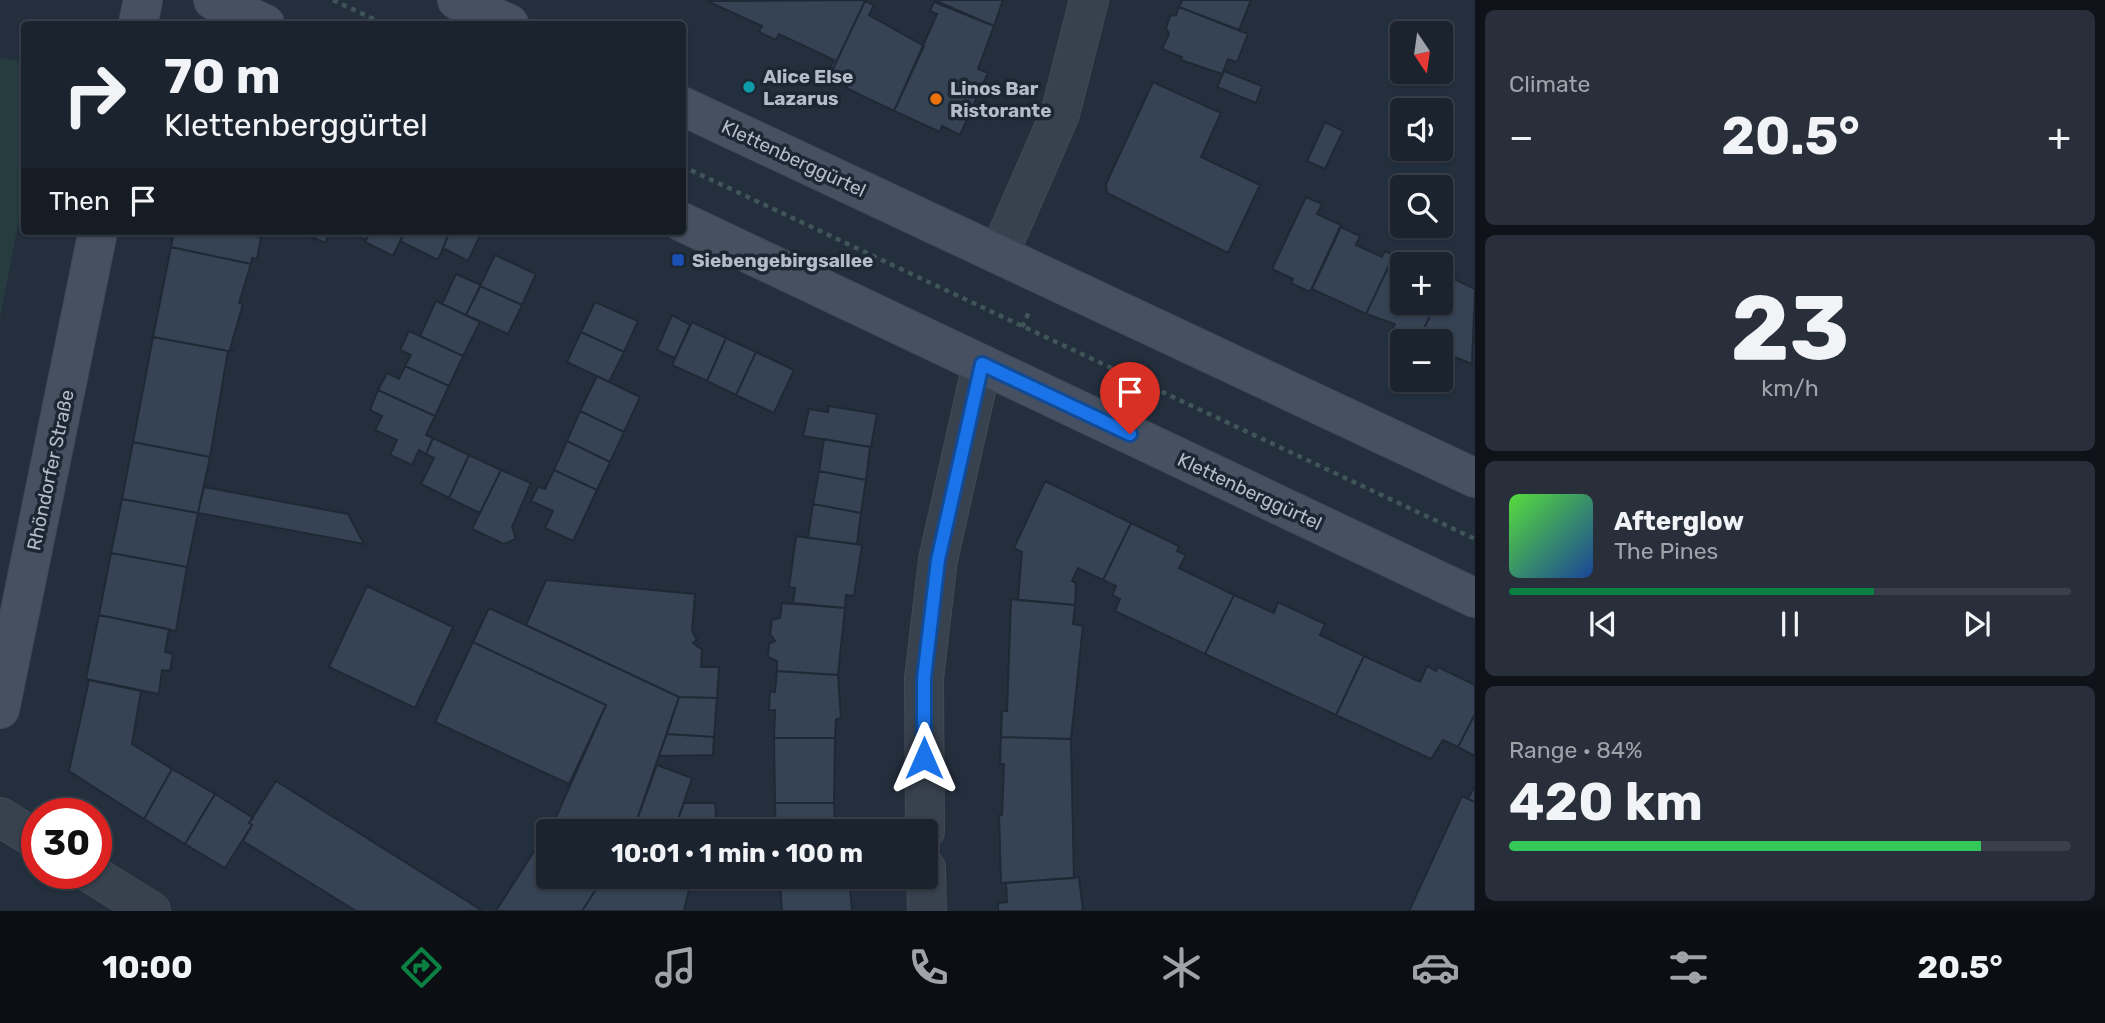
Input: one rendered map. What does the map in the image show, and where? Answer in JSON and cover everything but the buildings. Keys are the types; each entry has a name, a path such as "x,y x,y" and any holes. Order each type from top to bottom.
{"main road":[{"path":"139,21 143,0"},
{"path":"213,0 258,21"},
{"path":"457,0 502,21"},
{"name":"Klettenberggürtel","path":"686,108 1475,478"},
{"name":"Klettenberggürtel","path":"686,224 1475,598"},
{"name":"Rhöndorfer Straße","path":"0,709 97,235"}],"street":[{"path":"999,254 1060,114 1089,0"},
{"path":"925,819 924,678 938,560 982,364"},
{"path":"0,817 21,830"},
{"path":"112,887 151,911"},
{"path":"926,889 927,911"}],"path":[{"path":"333,0 378,21"},
{"path":"686,168 1475,539"}],"green space":[{"path":"0,58 21,62 21,209 0,318"}],"place":[{"name":"Alice Else Lazarus","path":"749,87"},
{"name":"Linos Bar Ristorante","path":"936,99"},
{"name":"Siebengebirgsallee","path":"678,260"}],"route":[{"path":"924,758 924,678 938,560 962,440 982,364 1130,434"}]}
